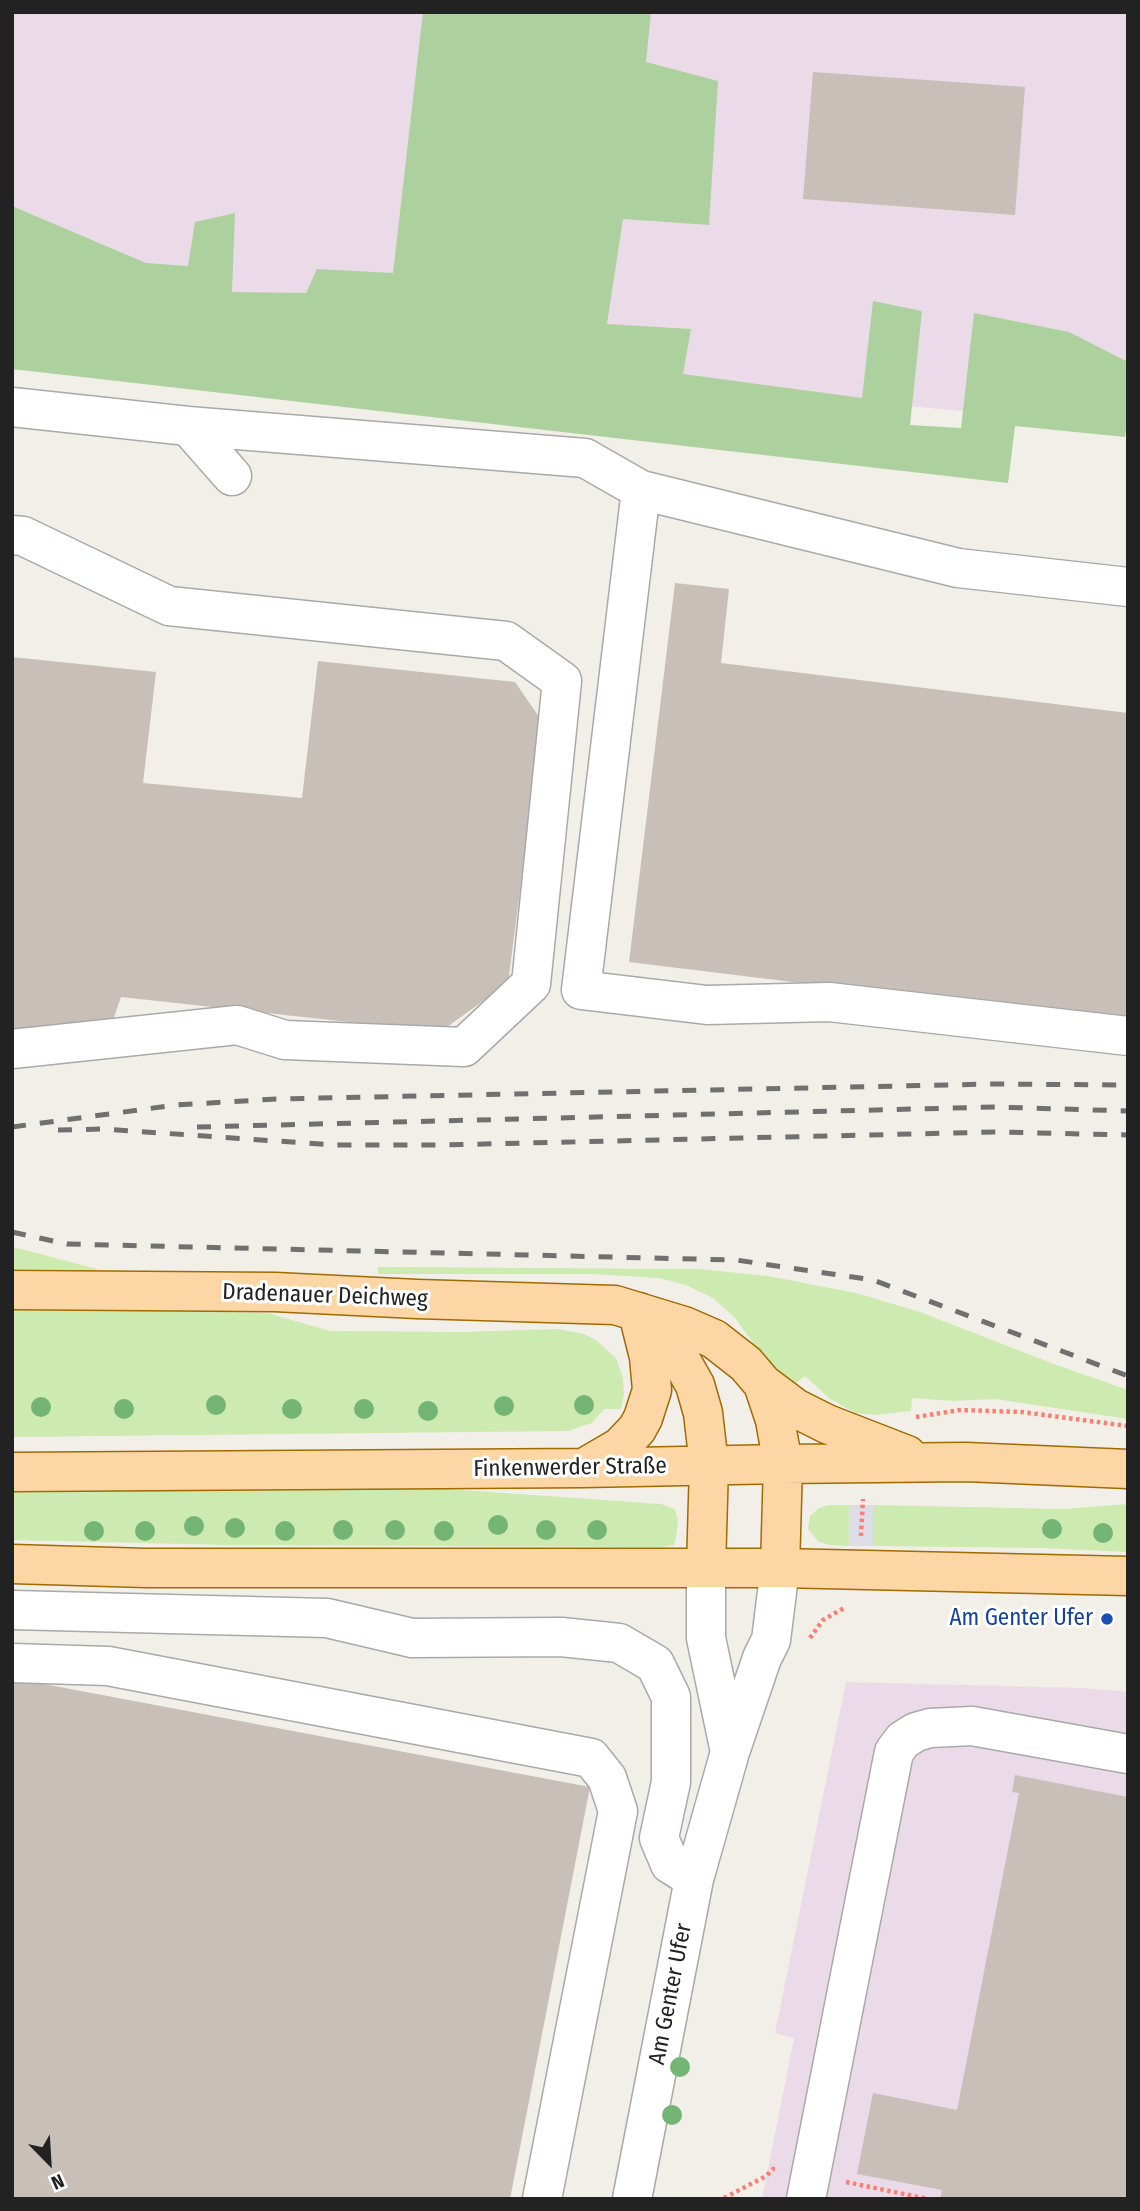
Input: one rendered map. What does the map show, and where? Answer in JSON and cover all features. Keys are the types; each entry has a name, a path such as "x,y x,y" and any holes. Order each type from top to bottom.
{"main road":[{"name":"Dradenauer Deichweg","path":"12,1290 275,1292 417,1300 589,1303 638,1310 714,1339 746,1364 763,1384 795,1408 827,1424 927,1463"},
{"path":"638,1310 682,1362 695,1385 703,1413 709,1465 706,1569"},
{"path":"583,1468 620,1447 637,1429 643,1418 652,1390 649,1356 638,1310"},
{"name":"Dradenauer Deichweg","path":"763,1384 775,1420 783,1464 780,1568"},
{"name":"Finkenwerder Straße","path":"12,1472 927,1463 1128,1469"},
{"path":"12,1564 146,1568 780,1568 1128,1576"}],"street":[{"path":"12,407 188,426 585,458 640,490 958,568 1128,587"},
{"path":"188,426 232,476"},
{"path":"640,490 581,990 707,1005 829,1002 1128,1036"},
{"path":"12,535 23,536 169,606 506,641 562,681 531,984 464,1047 285,1040 237,1025 12,1049"},
{"name":"Am Genter Ufer","path":"632,2199 694,1879 730,1752 762,1658 771,1640 780,1568"},
{"name":"Am Genter Ufer","path":"706,1569 706,1638 730,1752"},
{"path":"12,1610 327,1618 412,1638 561,1637 619,1643 655,1664 671,1697 671,1782 659,1838 670,1864 694,1879"},
{"path":"12,1663 108,1667 591,1758 607,1778 618,1811 542,2199"},
{"path":"806,2199 894,1752 903,1740 916,1732 930,1728 972,1726 1128,1755"}],"path":[{"path":"908,1418 960,1410 985,1410 1128,1426"},
{"path":"860,1569 864,1464"}],"shaded area":[{"path":"12,12 1128,12 1128,426 386,359 12,318"},
{"path":"849,1505 873,1505 873,1546 849,1546"},
{"path":"846,1682 1084,1688 1128,1692 1128,2199 762,2199 794,2038 775,2033"}],"green space":[{"path":"423,12 651,12 646,62 718,81 709,225 623,219 607,324 691,329 683,374 862,398 873,301 922,311 910,425 961,428 974,313 1069,332 1128,362 1128,416 1125,437 1015,426 1008,483 12,369 12,206 146,263 188,266 195,222 235,213 232,292 306,293 317,269 393,273"},
{"path":"12,1247 33,1252 100,1270 12,1269"},
{"path":"378,1267 699,1269 768,1276 856,1293 920,1312 1128,1390 1128,1419 995,1399 954,1401 912,1398 911,1411 875,1415 856,1413 830,1399 805,1376 792,1386 761,1354 735,1318 713,1298 686,1285 659,1278 592,1274 378,1274"},
{"path":"12,1307 268,1313 330,1331 461,1332 558,1329 584,1334 597,1341 616,1358 623,1378 624,1395 621,1409 604,1409 592,1423 568,1431 12,1437"},
{"path":"447,1489 661,1504 675,1509 678,1520 676,1537 674,1545 662,1547 226,1545 12,1540 12,1490"},
{"path":"1128,1504 1128,1552 873,1546 873,1505 1062,1509"},
{"path":"849,1505 849,1546 819,1542 808,1529 810,1516 819,1508"}],"building":[{"path":"813,72 1025,87 1015,215 803,199"},
{"path":"675,583 729,589 721,663 1128,713 1128,1023 629,962"},
{"path":"12,657 156,672 143,783 302,798 318,661 515,682 542,721 508,983 440,1032 121,997 108,1034 12,1046"},
{"path":"12,1678 590,1787 510,2199 12,2199"},
{"path":"1015,1775 1128,1797 1128,2199 940,2199 942,2190 857,2174 873,2093 957,2110 1019,1793 1012,1792"}],"railway":[{"path":"12,1127 176,1105 276,1099 994,1084 1128,1085"},
{"path":"197,1127 995,1107 1128,1111"},
{"path":"58,1130 103,1129 334,1145 442,1145 997,1132 1128,1135"},
{"path":"12,1232 67,1244 736,1260 873,1280 1128,1376"}],"place":[{"name":"Am Genter Ufer","path":"1107,1619"}]}
